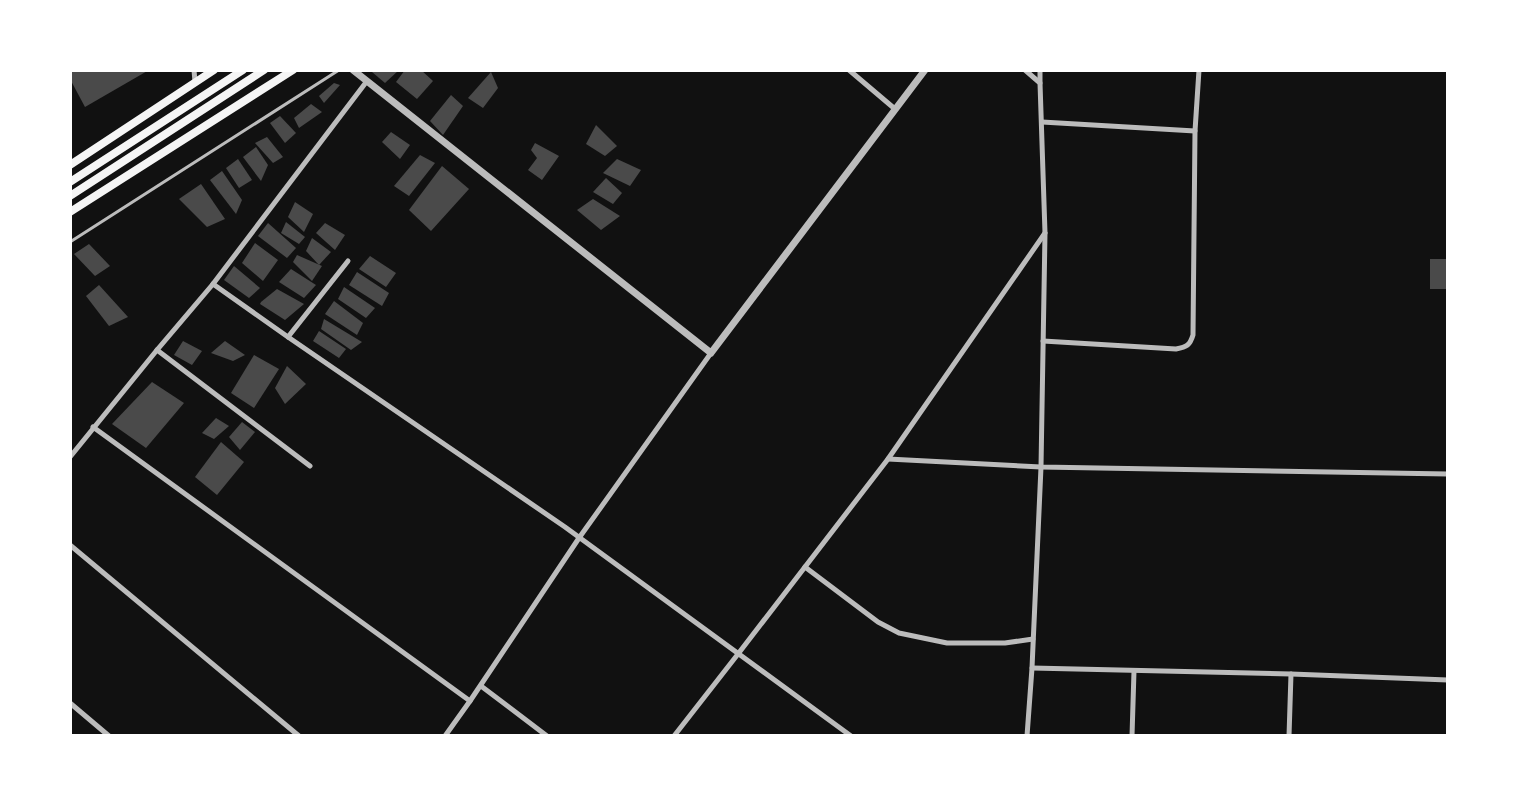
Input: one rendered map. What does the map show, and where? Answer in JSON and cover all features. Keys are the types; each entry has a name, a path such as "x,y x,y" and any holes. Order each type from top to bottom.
{"main road":[{"path":"70,165 214,70"},
{"path":"70,182 243,70"},
{"path":"70,196 264,70"},
{"path":"70,212 293,70"}],"street":[{"path":"194,70 195,82"},
{"path":"353,70 711,353"},
{"path":"849,70 895,109"},
{"path":"445,735 481,686 579,538 711,353 925,70"},
{"path":"1025,70 1040,83"},
{"path":"1027,735 1041,467 1045,232 1040,70"},
{"path":"1043,341 1176,349 1186,348 1191,342 1193,335 1195,131 1199,70"},
{"path":"70,456 213,284 367,81"},
{"path":"1042,122 1195,131"},
{"path":"674,735 888,459 1045,232"},
{"path":"288,337 348,261"},
{"path":"213,284 579,538 851,735"},
{"path":"157,350 310,466"},
{"path":"93,428 470,701"},
{"path":"888,459 1041,467 1448,474"},
{"path":"70,545 299,735"},
{"path":"805,567 878,622 899,633 946,643 1005,643 1033,639"},
{"path":"1032,668 1448,680"},
{"path":"1132,735 1134,671"},
{"path":"1289,735 1291,674"},
{"path":"481,686 547,735"},
{"path":"70,703 109,735"}],"lane":[{"path":"70,242 339,70"}],"building":[{"path":"70,70 149,70 85,107 70,79"},
{"path":"374,70 399,70 385,83 372,72"},
{"path":"405,70 421,70 433,81 417,99 396,82"},
{"path":"491,72 498,88 483,108 468,98"},
{"path":"334,83 340,85 324,103 319,96"},
{"path":"451,95 463,106 443,135 430,121"},
{"path":"311,104 322,112 299,128 294,118"},
{"path":"280,116 296,133 285,143 270,123"},
{"path":"596,125 617,146 605,156 586,144"},
{"path":"391,132 410,145 400,159 382,142"},
{"path":"267,137 283,157 273,163 255,143"},
{"path":"535,143 559,156 542,180 528,170 537,158 531,150"},
{"path":"256,147 268,165 261,181 243,157"},
{"path":"420,155 435,163 409,196 394,186"},
{"path":"238,159 252,180 239,188 226,168"},
{"path":"617,159 641,170 630,186 603,173"},
{"path":"442,166 469,189 431,231 409,210"},
{"path":"222,171 242,200 236,214 210,180"},
{"path":"606,178 622,193 613,204 593,192"},
{"path":"201,184 225,219 207,227 179,199"},
{"path":"593,199 620,216 601,230 577,210"},
{"path":"295,202 313,214 304,232 288,217"},
{"path":"286,222 305,237 299,244 281,233"},
{"path":"268,223 296,248 287,258 258,236"},
{"path":"325,223 345,235 335,250 316,233"},
{"path":"312,238 331,252 319,265 306,251"},
{"path":"255,243 278,260 263,281 242,263"},
{"path":"89,244 110,266 95,276 74,254"},
{"path":"297,255 322,266 312,281 293,262"},
{"path":"370,256 396,273 386,287 359,269"},
{"path":"1430,259 1448,259 1448,289 1430,289"},
{"path":"234,266 260,288 249,298 224,280"},
{"path":"291,269 316,285 304,298 279,282"},
{"path":"357,272 389,293 382,306 349,285"},
{"path":"99,285 128,317 109,326 86,296"},
{"path":"344,287 375,308 366,318 338,299"},
{"path":"277,289 304,304 285,320 260,304"},
{"path":"334,301 363,323 357,335 325,314"},
{"path":"324,319 362,342 351,350 321,329"},
{"path":"319,331 346,349 339,358 313,341"},
{"path":"183,341 202,351 192,365 174,355"},
{"path":"225,341 245,355 233,361 211,353"},
{"path":"254,355 279,369 254,408 231,393"},
{"path":"287,366 306,384 285,404 275,388"},
{"path":"152,382 184,403 146,448 112,424"},
{"path":"216,418 229,426 214,439 202,433"},
{"path":"242,422 255,432 240,450 229,437"},
{"path":"221,442 244,462 217,495 195,477"}]}
